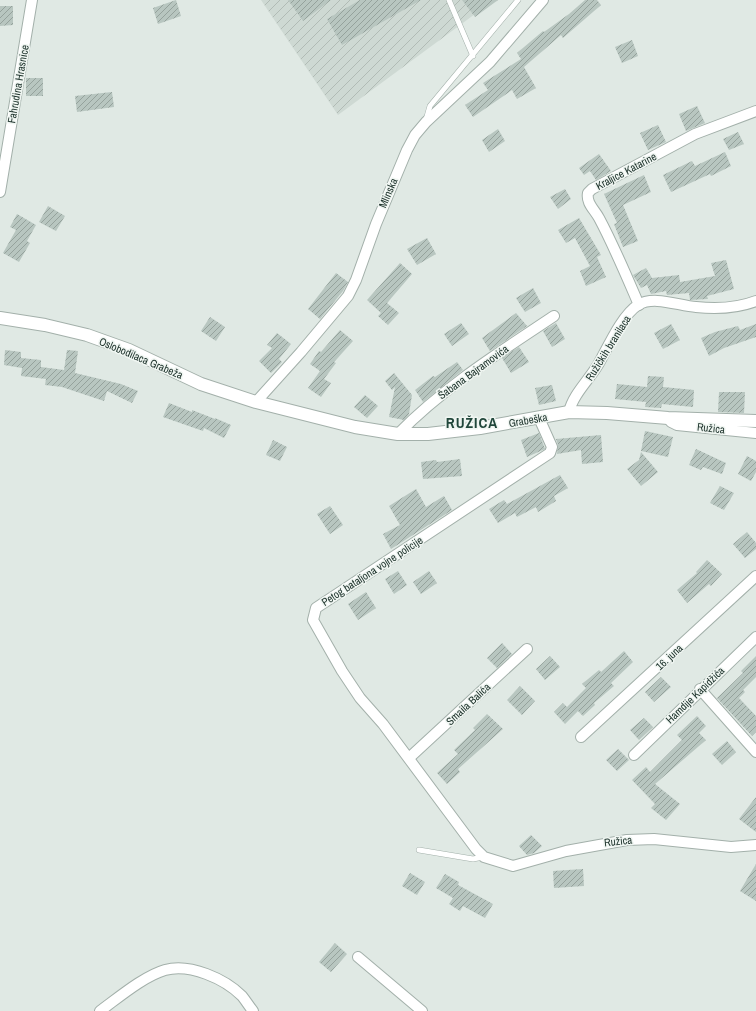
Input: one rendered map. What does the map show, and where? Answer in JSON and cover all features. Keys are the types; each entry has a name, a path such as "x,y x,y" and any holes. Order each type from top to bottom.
{"street":[{"name":"Fahrudina Hrasnice","path":"0,192 32,0"},
{"name":"Mlinska","path":"256,402 301,352 348,296 407,150 426,122 490,62 543,0"},
{"name":"Kraljice Katarine","path":"639,305 621,263 598,216 588,202 588,193 592,189 695,134 756,110"},
{"name":"Ružičkih branilaca","path":"569,412 571,404 592,377 617,332 631,312 639,305 650,302 663,302 695,307 715,308 748,304 756,301"},
{"name":"Šabana Bajramovića","path":"398,434 421,410 460,379 554,316"},
{"name":"Oslobodilaca Grabeža","path":"0,318 45,325 87,335 129,350 201,384 256,402"},
{"name":"Grabeška","path":"256,402 355,427 398,434 428,434 539,418 569,412 607,413 668,418 756,421"},
{"name":"Petog bataljona vojne policije","path":"484,857 476,849 408,758 360,698 342,671 314,620 316,608 550,454 552,447 539,418"},
{"name":"Ružica","path":"668,418 671,422 677,425 756,433"},
{"name":"16. juna","path":"581,737 756,576"},
{"name":"Hamdije Kapidžića","path":"634,754 700,689 756,637"},
{"name":"Smaila Balića","path":"408,758 527,649"},
{"path":"700,689 756,752"},
{"name":"Ružica","path":"484,857 502,864 513,866 566,850 627,840 661,840 731,847 756,845"},
{"path":"358,957 422,1011"},
{"path":"100,1011 153,976 173,968 191,970 214,978 242,996 253,1011"}],"lane":[{"path":"449,0 473,56"},
{"path":"426,122 430,106 518,0"},
{"path":"419,850 473,859 484,857"}],"shaded area":[{"path":"261,0 494,0 338,115"}],"building":[{"path":"176,0 181,16 158,24 153,8"},
{"path":"288,0 331,0 303,21"},
{"path":"360,0 421,0 342,45 327,19"},
{"path":"462,0 498,0 475,17"},
{"path":"585,0 597,0 601,5 563,38 561,35 524,67 536,88 517,99 512,90 473,117 465,105 488,90 483,83 521,59 517,53 543,31 544,32 569,14"},
{"path":"0,6 13,6 13,25 0,26"},
{"path":"632,40 638,56 622,63 615,47"},
{"path":"26,78 43,78 43,96 26,96"},
{"path":"112,92 114,107 77,112 75,96"},
{"path":"697,106 705,123 686,131 679,114"},
{"path":"658,125 666,142 648,150 640,133"},
{"path":"498,129 505,141 489,152 482,140"},
{"path":"738,132 744,144 729,150 723,139"},
{"path":"725,152 731,166 711,176 710,174 671,192 663,175 692,161 695,166"},
{"path":"599,154 611,171 596,180 590,171 584,175 579,168"},
{"path":"644,175 651,192 623,205 638,241 623,247 614,224 617,223 604,194"},
{"path":"565,189 571,199 558,209 550,197"},
{"path":"48,206 65,216 56,231 39,222"},
{"path":"17,214 36,225 27,241 30,243 19,262 3,253 16,230 10,227"},
{"path":"579,218 601,255 597,257 606,277 586,286 580,271 590,266 575,238 566,243 558,230"},
{"path":"427,238 436,254 417,265 407,249"},
{"path":"726,260 734,289 707,296 708,299 690,300 689,293 667,295 666,291 651,294 647,285 641,288 633,275 646,268 652,278 679,275 680,282 715,276 711,263"},
{"path":"400,263 412,274 387,303 399,313 388,325 378,316 381,313 367,300"},
{"path":"336,273 348,282 343,291 320,319 308,309"},
{"path":"533,288 541,303 525,312 516,298"},
{"path":"516,313 527,326 490,351 482,338"},
{"path":"210,317 225,327 216,341 201,331"},
{"path":"461,323 469,334 452,346 444,334"},
{"path":"556,323 565,339 552,347 543,331"},
{"path":"671,324 680,340 663,349 654,333"},
{"path":"756,324 756,337 724,348 709,356 701,338 715,332 738,326 740,330"},
{"path":"340,330 353,341 334,362 336,363 324,379 331,383 321,397 308,388 320,371 310,364 319,351 321,352"},
{"path":"277,333 291,344 279,359 282,362 271,373 259,361 272,348 267,345"},
{"path":"519,347 529,362 511,373 502,358"},
{"path":"5,350 21,352 21,358 41,360 41,367 64,370 67,350 78,351 75,373 121,384 138,391 132,403 107,391 104,401 62,387 45,385 46,379 21,376 22,368 4,365"},
{"path":"457,362 463,370 423,402 415,390 433,376 435,377"},
{"path":"394,373 412,395 409,414 404,420 389,417 395,387 392,390 385,381"},
{"path":"648,376 664,377 663,387 694,390 693,407 662,404 661,408 645,407 646,402 615,399 617,384 647,387"},
{"path":"552,385 556,401 539,405 535,388"},
{"path":"719,392 745,392 744,413 718,412"},
{"path":"365,395 378,406 367,418 354,407"},
{"path":"169,403 192,412 192,410 215,418 231,425 224,438 204,428 203,431 163,417"},
{"path":"645,431 673,437 668,457 641,451"},
{"path":"539,433 545,449 527,457 521,440"},
{"path":"601,435 603,462 582,464 581,450 557,454 558,445 556,439"},
{"path":"273,440 287,447 280,461 266,455"},
{"path":"696,449 726,463 722,474 703,467 701,470 689,465"},
{"path":"641,452 658,472 641,486 627,469 639,460"},
{"path":"747,456 756,461 756,472 751,481 738,474"},
{"path":"460,459 462,476 423,479 421,462 436,460 437,462"},
{"path":"560,475 568,488 554,496 556,501 538,512 536,507 517,517 515,513 498,523 489,509 504,500 507,504"},
{"path":"720,486 734,493 724,510 710,503"},
{"path":"416,489 426,507 444,496 452,510 391,549 383,534 400,525 389,506"},
{"path":"330,506 343,525 330,534 317,514"},
{"path":"747,532 756,543 756,549 745,558 733,544"},
{"path":"707,560 722,574 711,586 709,584 687,603 677,590 697,573 696,572"},
{"path":"398,571 407,585 394,594 385,579"},
{"path":"429,571 437,583 421,594 413,582"},
{"path":"366,592 376,608 358,620 348,604"},
{"path":"502,643 512,654 497,668 487,658"},
{"path":"624,651 633,662 611,683 614,686 594,703 595,705 583,716 578,711 565,724 554,712 563,703 567,707 586,688 582,684 599,670 601,672"},
{"path":"550,656 560,667 545,680 536,669"},
{"path":"756,656 756,677 743,690 745,692 739,698 756,716 756,732 752,736 717,698 743,673 741,671"},
{"path":"661,677 671,687 654,702 645,692"},
{"path":"520,686 535,701 522,715 507,700"},
{"path":"487,714 503,729 458,769 460,772 447,784 437,773 458,754 454,750 475,730 473,728"},
{"path":"697,716 706,726 699,733 706,740 655,784 680,804 666,820 651,808 655,804 632,780 646,767 650,772 682,740 677,735"},
{"path":"644,718 653,727 639,740 630,730"},
{"path":"727,741 736,752 722,765 712,754"},
{"path":"618,749 629,760 617,771 606,760"},
{"path":"756,797 756,832 739,819"},
{"path":"531,835 542,846 534,853 527,855 519,846"},
{"path":"756,864 756,901 740,891"},
{"path":"583,869 584,886 554,888 553,871"},
{"path":"410,873 425,882 417,895 402,886"},
{"path":"445,874 459,882 458,885 493,904 485,918 463,906 460,911 449,904 453,898 436,888"},
{"path":"335,943 347,954 331,972 319,962"}],"district":[{"name":"RUŽICA","path":"472,422"}]}
